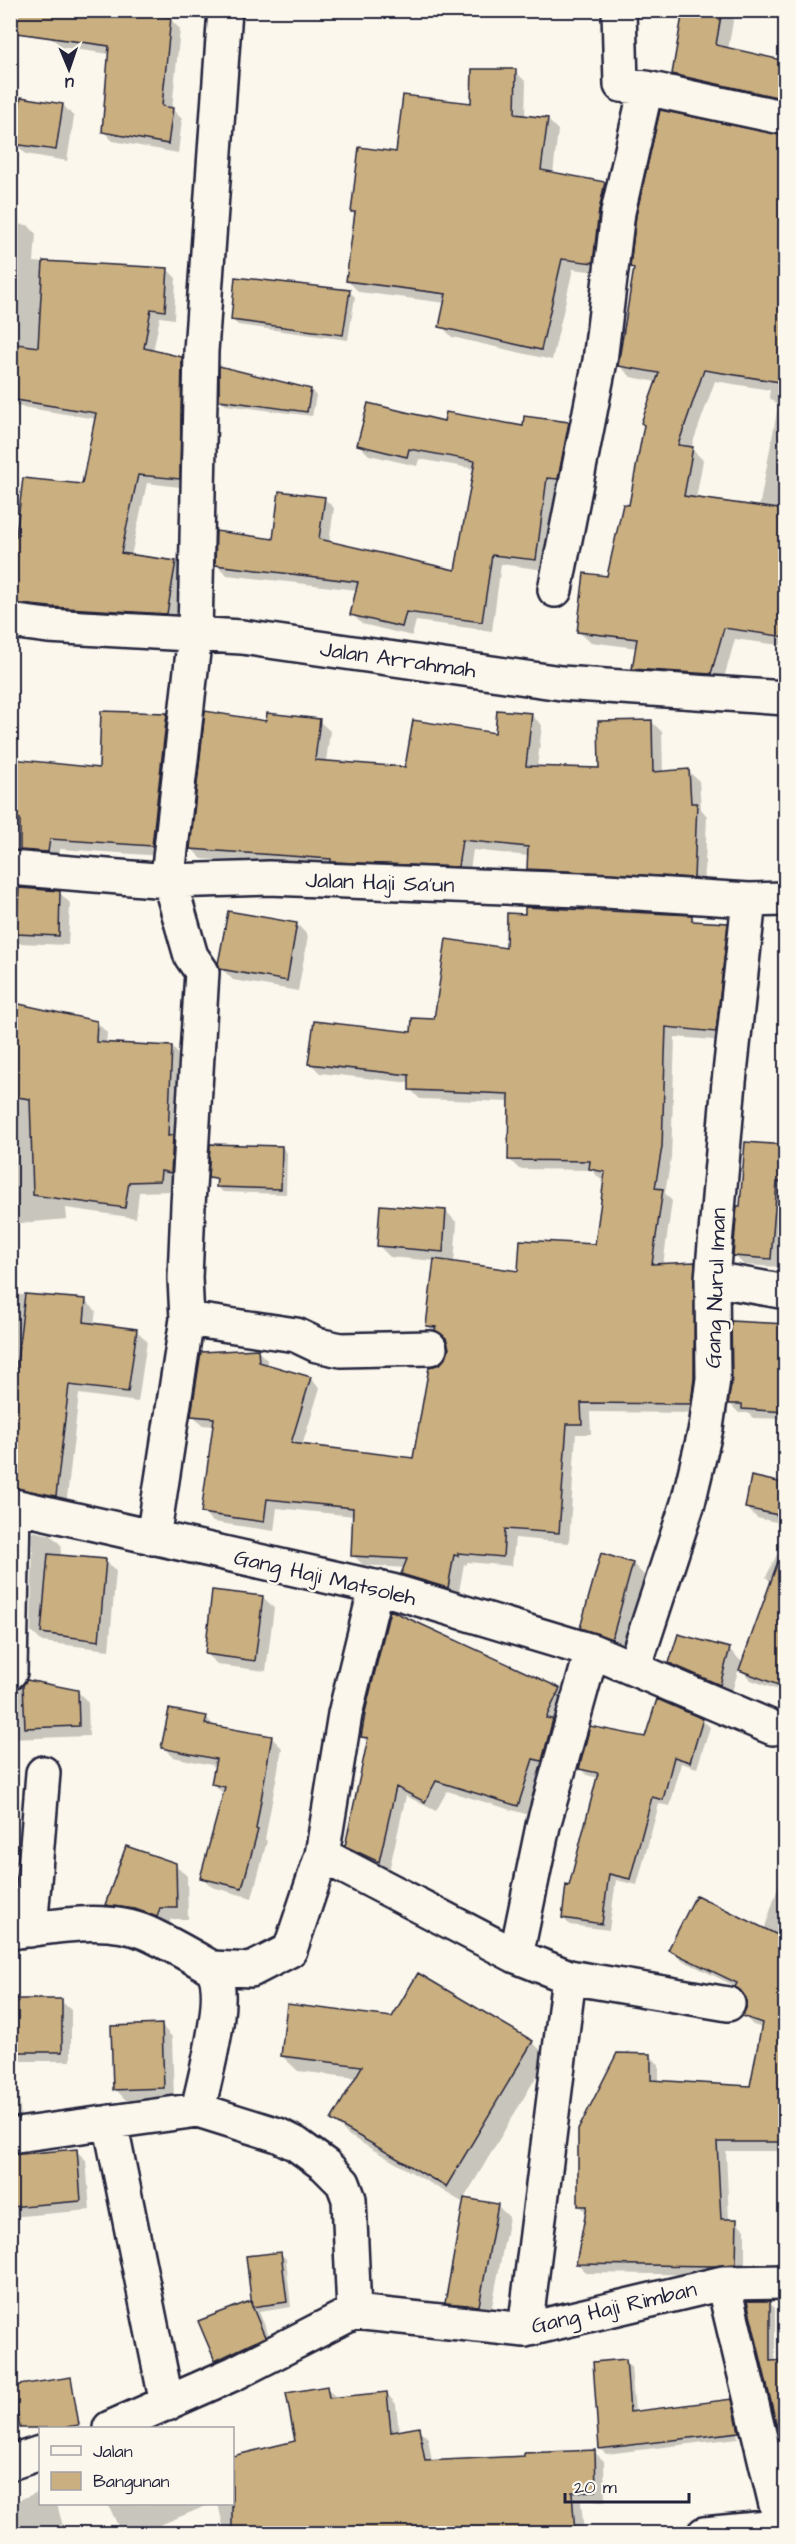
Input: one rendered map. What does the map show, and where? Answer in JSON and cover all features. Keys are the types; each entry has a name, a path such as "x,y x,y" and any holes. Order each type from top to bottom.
{"street":[{"path":"153,1538 187,1319 185,1268 202,972 191,956 168,881 195,634 201,351 225,10"},
{"path":"619,10 621,85 646,88 786,118"},
{"path":"555,590 600,361 618,212 646,88"},
{"name":"Jalan Arrahmah","path":"10,621 48,626 242,637 561,683 786,698"},
{"name":"Jalan Haji Sa'un","path":"10,868 168,881 269,878 606,891 749,900 786,899"},
{"name":"Gang Nurul Iman","path":"634,1668 685,1514 706,1428 713,1379 712,1280 729,1082 749,900"},
{"path":"712,1280 786,1292"},
{"path":"187,1319 296,1335 317,1345 341,1350 430,1348"},
{"path":"10,1672 12,1505"},
{"name":"Gang Haji Matsoleh","path":"12,1505 376,1587 592,1651 773,1728"},
{"path":"43,1773 20,1931 89,1924 123,1926 146,1933 212,1968 251,1970 290,1950 322,1855 345,1714 376,1587"},
{"path":"516,1956 543,1826 592,1651"},
{"path":"322,1855 516,1956 569,1977 728,2004"},
{"path":"198,2110 218,2010 216,1974 212,1968"},
{"path":"525,2330 569,1977"},
{"path":"10,2136 198,2110 278,2135 296,2144 326,2165 343,2183 350,2199 354,2312 235,2373 113,2427"},
{"path":"110,2122 166,2404"},
{"path":"704,2534 783,2528 723,2283 786,2260"},
{"name":"Gang Haji Rimban","path":"354,2312 525,2330 723,2283 786,2282"},
{"path":"10,2463 39,2453"}],"building":[{"path":"10,10 100,10 171,17 162,106 173,108 168,144 102,132 109,46 10,32"},
{"path":"683,10 722,10 716,45 786,61 786,99 672,74"},
{"path":"472,69 516,69 515,114 548,118 541,170 605,182 599,210 593,263 562,259 541,350 439,327 446,294 346,281 355,212 351,212 359,147 396,152 403,95 471,103"},
{"path":"21,97 63,104 56,150 13,144"},
{"path":"660,110 786,136 786,383 704,370 678,445 693,447 684,496 786,510 786,637 724,628 711,674 632,669 637,639 577,632 584,573 607,576 623,504 629,505 644,425 641,423 659,373 618,366 634,268 630,267 636,215"},
{"path":"43,261 168,268 165,311 151,309 144,348 182,357 180,479 138,475 121,553 176,561 167,614 10,603 10,536 16,536 23,478 82,484 96,413 10,399 10,343 38,347"},
{"path":"235,277 350,290 343,335 231,320"},
{"path":"219,366 311,389 307,412 219,400"},
{"path":"368,403 444,421 446,412 523,426 524,416 569,422 558,479 547,478 536,560 492,555 482,622 406,612 402,627 350,615 358,582 215,565 216,531 273,539 279,491 325,497 319,539 455,570 475,461 409,449 407,457 357,445"},
{"path":"497,710 532,713 526,766 599,768 598,721 652,720 653,772 689,769 691,803 697,803 694,878 527,869 528,847 462,840 458,867 331,862 331,859 190,849 205,711 266,721 267,713 320,719 315,760 405,767 413,720 495,733"},
{"path":"101,711 167,713 152,846 50,839 48,852 20,850 20,819 10,818 12,759 99,768"},
{"path":"19,888 60,891 59,936 16,934"},
{"path":"525,907 692,915 692,921 728,923 716,1032 666,1027 662,1147 655,1188 663,1189 652,1264 695,1262 694,1378 691,1404 581,1403 582,1424 567,1424 559,1533 505,1529 503,1557 458,1553 458,1556 454,1555 448,1588 401,1574 407,1559 351,1556 353,1508 267,1499 264,1522 201,1513 214,1418 191,1416 201,1352 258,1349 259,1362 311,1377 291,1443 413,1458 429,1367 440,1364 449,1348 446,1338 435,1330 436,1327 426,1326 434,1259 518,1271 520,1240 595,1244 605,1172 589,1169 590,1161 508,1160 509,1094 409,1090 409,1075 308,1064 314,1021 411,1032 412,1018 434,1019 446,939 506,948 507,913 525,914"},
{"path":"228,911 297,923 287,981 220,969 218,964"},
{"path":"10,1002 97,1021 96,1042 172,1046 168,1136 173,1135 171,1173 161,1171 160,1181 129,1182 125,1208 33,1195 30,1099 10,1096"},
{"path":"745,1142 786,1145 786,1182 777,1182 771,1259 733,1256"},
{"path":"210,1144 282,1146 281,1189 216,1187 217,1179 208,1178"},
{"path":"380,1205 446,1210 443,1252 377,1246"},
{"path":"25,1294 86,1299 84,1322 137,1329 128,1392 69,1385 56,1496 10,1487 10,1453 17,1394 13,1394"},
{"path":"731,1321 786,1324 786,1412 742,1409 742,1404 728,1404 732,1379"},
{"path":"751,1476 783,1483 778,1515 745,1508"},
{"path":"601,1553 633,1563 612,1639 580,1628"},
{"path":"781,1553 786,1554 786,1688 739,1670"},
{"path":"48,1554 106,1559 99,1641 41,1633"},
{"path":"212,1590 263,1596 255,1661 205,1654"},
{"path":"390,1610 560,1688 546,1718 553,1719 542,1761 533,1759 518,1806 436,1781 425,1802 396,1787 379,1862 345,1846 368,1738 361,1737 366,1708"},
{"path":"678,1634 730,1648 720,1685 669,1663"},
{"path":"27,1680 78,1690 79,1726 25,1728 23,1685"},
{"path":"657,1699 703,1719 690,1762 674,1757 663,1800 652,1797 630,1879 609,1874 602,1924 562,1918 566,1885 569,1886 598,1773 579,1769 590,1726 645,1737"},
{"path":"169,1709 207,1716 205,1724 272,1736 256,1829 258,1830 242,1888 200,1878 225,1787 211,1784 216,1759 161,1748"},
{"path":"126,1846 176,1863 177,1908 160,1908 157,1917 135,1909 105,1905"},
{"path":"696,1895 786,1939 786,2142 717,2142 721,2219 737,2219 736,2264 713,2266 576,2264 587,2206 578,2206 578,2130 617,2053 651,2054 651,2080 750,2086 762,2023 742,2016 746,2008 746,1998 735,1987 737,1983 668,1950"},
{"path":"418,1973 533,2041 446,2187 331,2120 362,2066 281,2056 287,2004 392,2017"},
{"path":"10,1999 62,1999 62,2052 10,2052"},
{"path":"162,2024 164,2088 113,2090 111,2026"},
{"path":"77,2149 81,2201 10,2207 10,2155"},
{"path":"464,2198 498,2204 479,2306 445,2303"},
{"path":"281,2252 287,2302 252,2307 246,2256"},
{"path":"250,2301 265,2337 215,2361 198,2321"},
{"path":"747,2301 770,2301 770,2361 786,2360 786,2426 777,2427"},
{"path":"626,2359 630,2412 732,2399 739,2432 599,2449 593,2362"},
{"path":"71,2377 79,2425 20,2428 12,2386"},
{"path":"327,2386 329,2398 387,2392 391,2432 419,2427 425,2461 595,2450 596,2491 572,2492 575,2534 232,2534 234,2456 295,2441 286,2393"}]}
